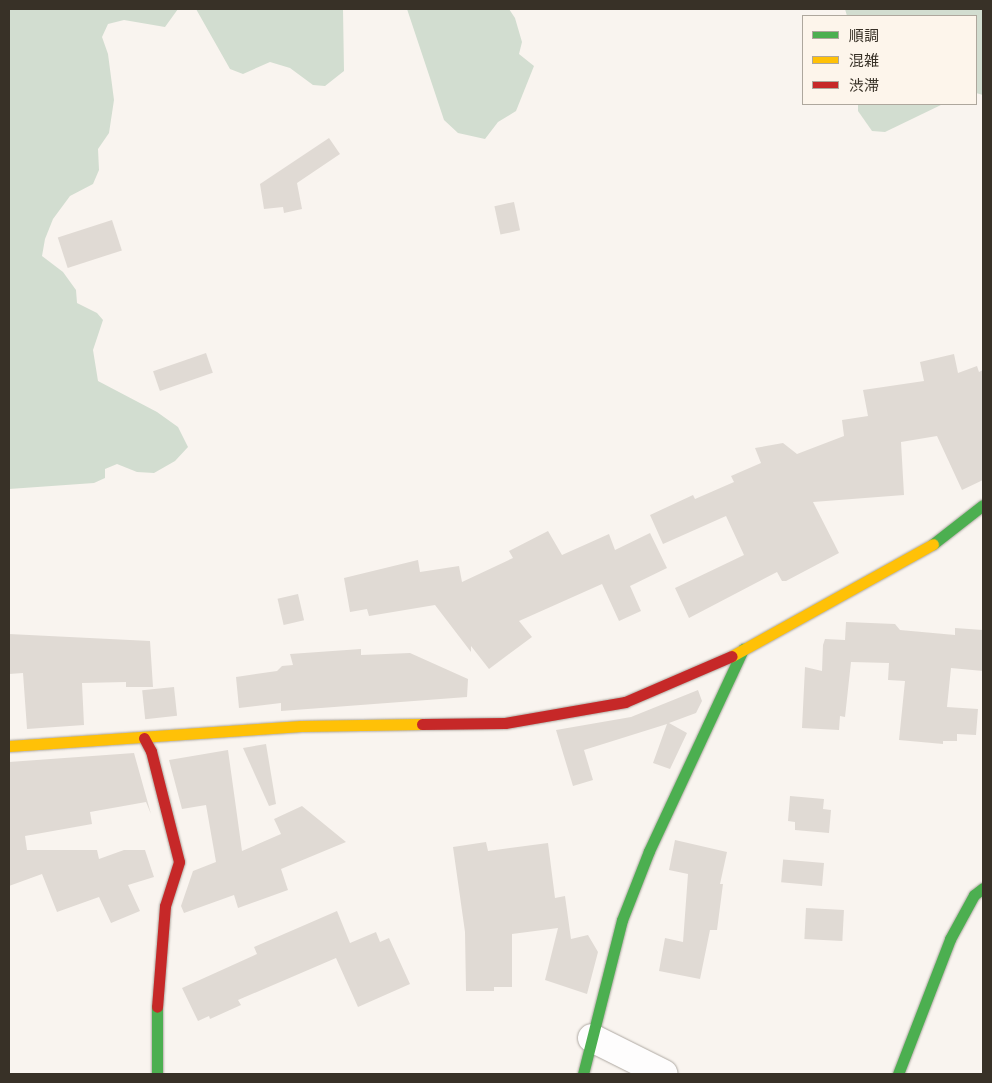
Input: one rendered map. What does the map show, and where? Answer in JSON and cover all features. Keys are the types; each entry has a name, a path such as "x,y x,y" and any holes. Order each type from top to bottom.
{"street":[{"path":"9,746 300,726 506,723 625,702 701,672 790,626 942,539 983,506"},
{"path":"583,1074 622,920 649,850 743,649"},
{"path":"144,738 154,764 179,862 166,906 158,977 157,1074"},
{"path":"898,1074 950,939 974,895 983,888"},
{"path":"592,1038 664,1074"}],"shaded area":[{"path":"9,9 178,9 165,27 124,20 108,24 102,37 108,54 114,100 109,133 98,149 99,170 93,184 70,196 53,219 45,239 42,256 63,272 76,290 77,303 97,313 103,320 93,350 98,381 157,412 178,427 188,447 175,461 154,473 137,472 117,464 105,469 105,478 94,483 9,489"},
{"path":"196,9 343,9 344,71 325,86 313,85 290,68 270,62 243,74 230,69"},
{"path":"407,9 509,9 515,18 522,42 519,54 534,66 516,111 498,122 485,139 458,133 444,120"},
{"path":"845,9 983,9 983,95 977,93 977,15 847,15"},
{"path":"858,105 941,105 885,132 872,131 858,111"}],"building":[{"path":"329,138 340,154 297,183 302,209 284,213 283,207 264,209 260,184"},
{"path":"514,202 520,230 500,235 494,206"},
{"path":"112,220 122,250 68,268 58,238"},
{"path":"206,353 213,373 160,391 153,371"},
{"path":"954,354 958,373 977,366 979,372 983,370 983,480 962,490 937,436 901,442 904,495 813,502 839,553 786,581 782,581 777,572 689,618 675,588 744,555 726,516 663,544 650,515 693,495 695,499 734,482 731,476 761,463 755,448 783,443 797,454 844,436 842,420 868,416 863,390 924,381 920,362"},
{"path":"548,531 562,555 609,534 615,550 650,533 667,568 630,586 641,611 619,621 602,584 519,621 532,637 489,669 471,646 471,652 435,605 369,616 367,609 350,612 344,578 418,560 420,572 459,566 462,582 513,558 509,551"},
{"path":"298,594 304,620 284,625 278,599"},
{"path":"846,622 895,624 900,630 955,635 955,628 983,630 983,671 951,668 947,707 978,709 976,735 957,734 957,741 943,741 943,744 899,740 905,681 888,680 889,663 851,662 845,717 840,716 839,730 802,728 805,667 822,671 825,639 845,640"},
{"path":"9,634 150,641 153,687 126,687 126,682 82,683 84,725 27,729 23,673 9,674"},
{"path":"361,649 361,655 410,653 468,679 467,697 281,711 281,703 239,708 236,677 277,671 282,666 293,665 290,654"},
{"path":"174,687 177,716 145,719 142,690"},
{"path":"698,690 702,701 696,713 669,723 687,733 670,769 653,763 667,724 584,750 593,780 573,786 556,730 631,717"},
{"path":"266,744 276,804 269,806 243,748"},
{"path":"228,750 242,851 281,834 274,819 302,806 346,842 281,869 288,890 238,908 234,895 184,913 181,906 193,871 216,862 206,805 182,809 169,760"},
{"path":"134,753 151,814 146,802 90,812 92,824 25,836 27,850 97,850 99,859 124,850 145,850 154,877 128,885 140,911 111,923 99,897 57,912 42,874 9,886 9,762"},
{"path":"790,796 824,799 823,809 831,810 829,833 795,830 795,822 788,821"},
{"path":"675,840 727,852 720,884 723,884 717,930 710,930 700,979 659,971 665,938 683,942 688,874 669,870"},
{"path":"486,842 488,851 548,843 555,898 565,896 571,939 588,935 598,952 587,994 545,980 558,928 512,934 512,987 494,987 494,991 466,991 465,932 453,847"},
{"path":"783,859 824,863 822,886 781,882"},
{"path":"806,908 844,910 842,941 804,939"},
{"path":"337,911 350,943 376,932 380,942 389,938 410,984 358,1007 336,958 238,1000 241,1005 210,1019 209,1016 198,1021 182,988 257,954 254,947"}],"traffic: fast":[{"path":"933,544 983,505"},
{"path":"583,1074 622,920 649,851 743,649"},
{"path":"898,1074 950,939 974,895 983,888"},
{"path":"157,1007 157,1074"}],"traffic: slow":[{"path":"732,656 933,544"},
{"path":"9,746 301,726 422,724"}],"traffic: jam":[{"path":"422,724 505,723 625,702 732,656"},
{"path":"144,738 151,751 179,862 165,906 157,1007"}]}
